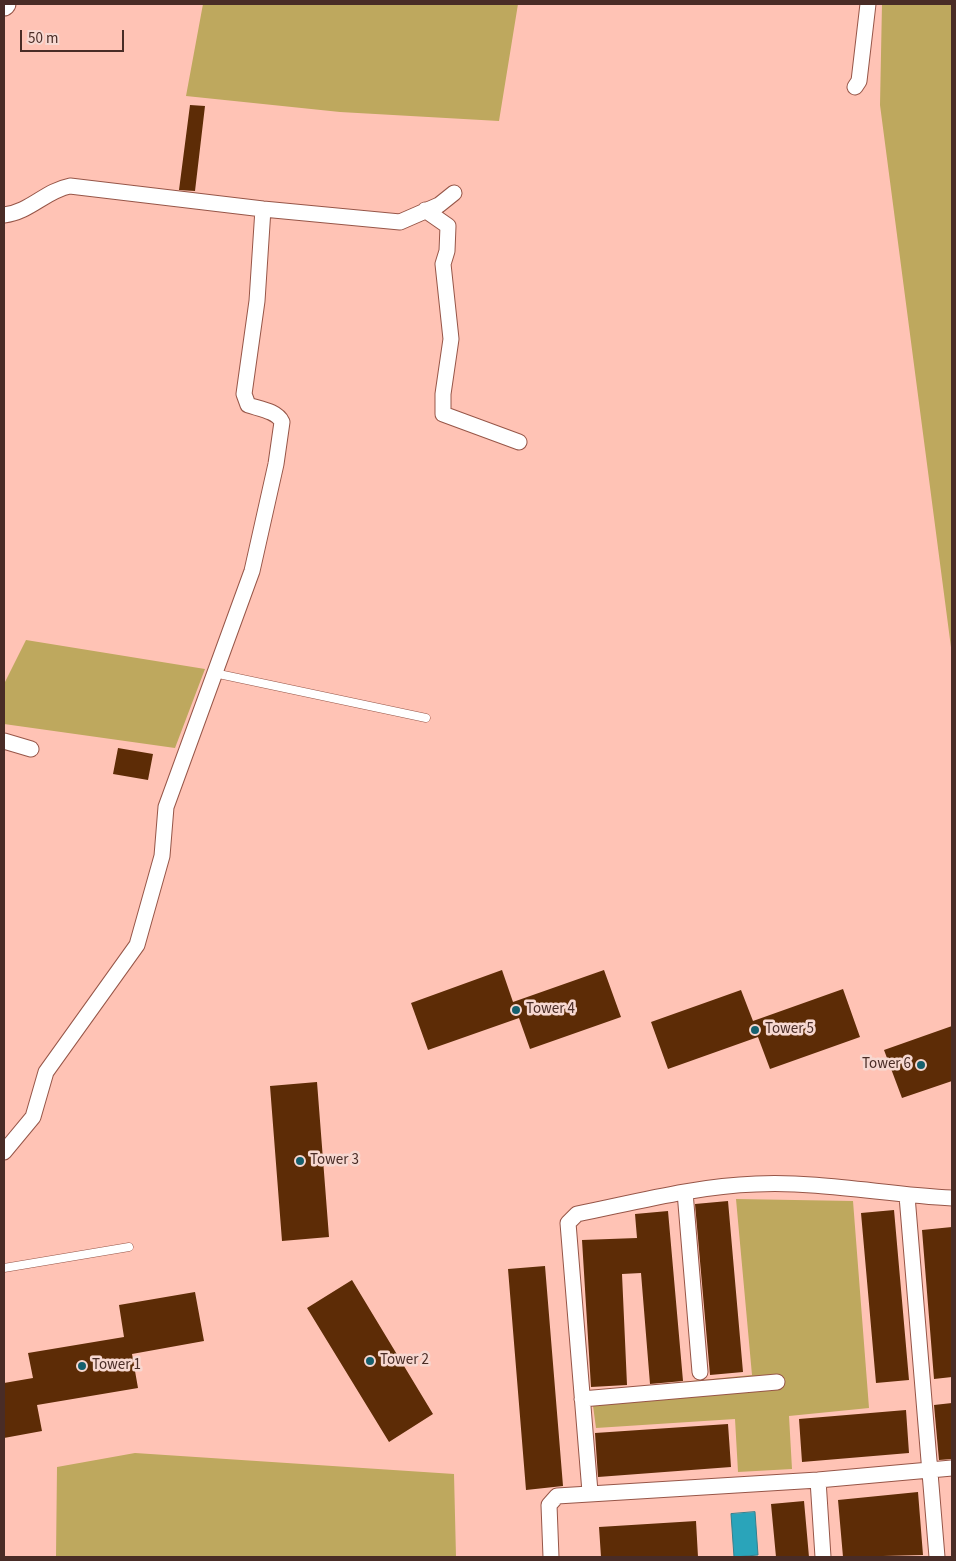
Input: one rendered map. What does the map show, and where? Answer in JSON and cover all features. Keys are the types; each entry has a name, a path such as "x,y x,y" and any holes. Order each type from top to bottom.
{"street":[{"path":"855,87 859,81 868,4"},
{"path":"4,215 26,210 56,188 70,186 262,209 400,222 439,205 454,193"},
{"path":"4,1152 33,1117 46,1072 137,945 162,856 166,807 252,571 276,464 282,422 279,417 272,413 248,405 244,394 257,300 262,209"},
{"path":"425,210 448,226 447,251 443,264 451,339 442,414 519,442"},
{"path":"4,741 31,749"},
{"path":"590,1492 568,1223 577,1214 685,1192 756,1184 841,1186 907,1196 952,1198"},
{"path":"685,1192 700,1372"},
{"path":"907,1196 937,1557"},
{"path":"582,1399 777,1382"},
{"path":"552,1557 549,1502 557,1496 590,1492 818,1480 952,1468"},
{"path":"818,1480 823,1557"}],"lane":[{"path":"214,673 426,718"},
{"path":"4,1268 129,1247"}],"shaded area":[{"path":"203,4 518,4 499,121 340,112 186,96"},
{"path":"882,4 952,4 952,655 880,105"},
{"path":"26,640 205,669 175,748 4,724 4,684"},
{"path":"736,1199 853,1201 869,1408 789,1416 792,1469 738,1472 735,1419 596,1428 591,1391 752,1375"},
{"path":"135,1453 454,1474 456,1557 56,1557 57,1467"}],"water":[{"path":"755,1512 758,1555 734,1557 731,1514"}],"building":[{"path":"190,105 205,106 195,191 179,190"},
{"path":"118,748 153,754 148,780 113,774"},
{"name":"Tower 4","path":"502,970 513,1002 604,970 621,1017 530,1049 519,1018 428,1050 411,1003"},
{"name":"Tower 5","path":"843,989 860,1037 770,1069 758,1037 668,1069 651,1022 741,990 753,1021"},
{"name":"Tower 6","path":"952,1026 952,1081 902,1098 884,1050"},
{"name":"Tower 3","path":"317,1082 329,1237 282,1241 270,1086"},
{"path":"728,1201 743,1372 710,1375 695,1204"},
{"path":"894,1210 909,1380 876,1383 861,1213"},
{"path":"668,1211 683,1381 650,1384 641,1273 622,1274 627,1385 591,1387 582,1240 637,1238 635,1214"},
{"path":"952,1227 952,1377 934,1379 922,1230"},
{"path":"545,1266 563,1486 526,1490 508,1269"},
{"name":"Tower 2","path":"352,1280 433,1414 389,1442 307,1308"},
{"name":"Tower 1","path":"195,1292 204,1341 132,1354 138,1388 37,1405 42,1431 4,1438 4,1383 33,1378 28,1353 124,1337 119,1305"},
{"path":"952,1403 952,1459 939,1460 934,1405"},
{"path":"906,1410 909,1453 802,1462 799,1419"},
{"path":"728,1424 731,1467 598,1477 595,1433"},
{"path":"918,1492 923,1555 843,1557 838,1500"},
{"path":"804,1501 809,1557 776,1557 771,1504"},
{"path":"696,1521 698,1557 601,1557 599,1527"}],"place":[{"name":"Tower 4","path":"516,1010"},
{"name":"Tower 5","path":"755,1030"},
{"name":"Tower 6","path":"921,1065"},
{"name":"Tower 3","path":"300,1161"},
{"name":"Tower 2","path":"370,1361"},
{"name":"Tower 1","path":"82,1366"}]}
